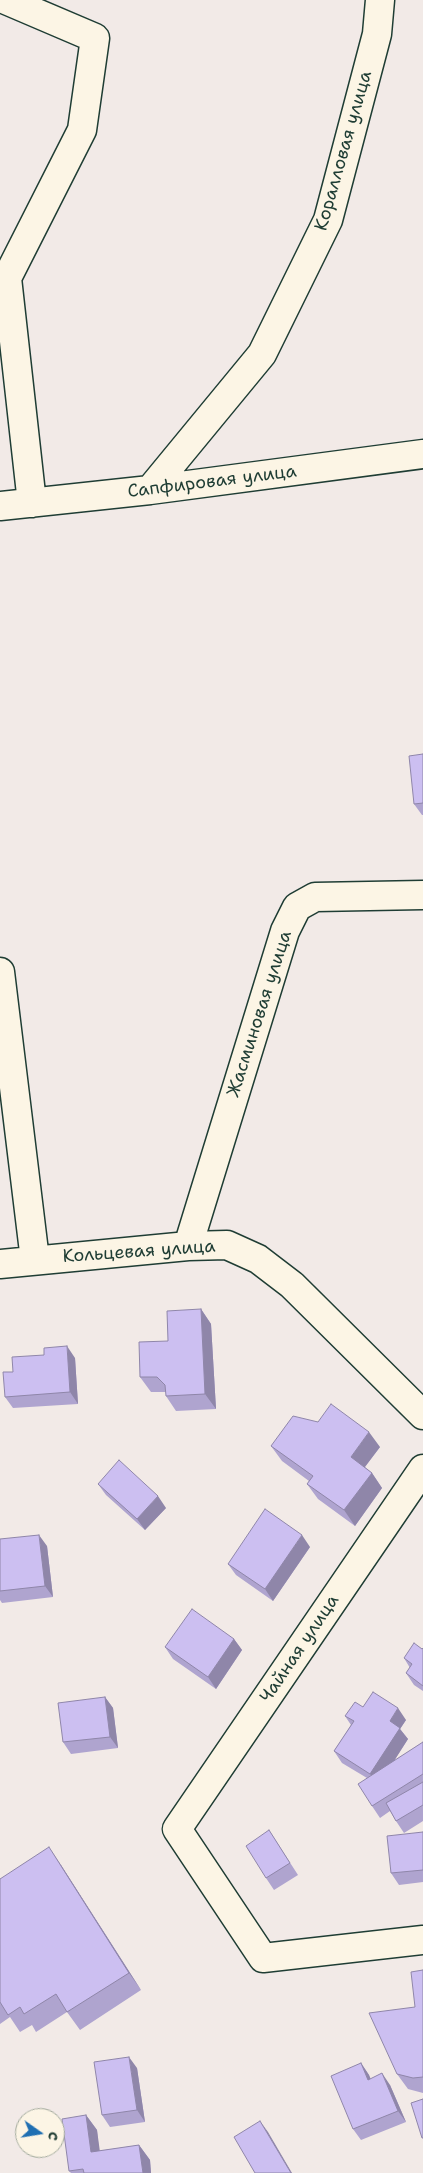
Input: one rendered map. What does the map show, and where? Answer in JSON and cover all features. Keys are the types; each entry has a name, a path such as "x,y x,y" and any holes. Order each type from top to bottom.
{"street":[{"path":"6,0 95,38 82,130 7,278 32,503"},
{"name":"Коралловая улица","path":"150,490 262,354 328,220 377,34 380,0"},
{"name":"Сапфировая улица","path":"0,506 150,490 423,454"},
{"name":"Жасминовая улица","path":"188,1246 285,931 296,907 315,897 423,895"},
{"path":"0,972 35,1260"},
{"name":"Кольцевая улица","path":"0,1264 188,1246 227,1246 258,1259 292,1285 423,1414"},
{"name":"Чайная улица","path":"423,1468 176,1829 263,1958 423,1940"}],"building":[{"path":"423,754 423,803 414,804 409,756"},
{"path":"201,1309 205,1394 166,1396 165,1385 157,1377 140,1377 139,1342 168,1341 167,1311"},
{"path":"67,1346 70,1392 5,1397 3,1372 13,1372 12,1357 44,1355 44,1348"},
{"path":"331,1404 369,1432 351,1457 372,1473 344,1510 307,1484 313,1476 271,1446 293,1416 318,1422"},
{"path":"119,1460 158,1496 137,1519 98,1484"},
{"path":"265,1509 302,1535 265,1589 228,1564"},
{"path":"39,1535 45,1586 0,1591 0,1539"},
{"path":"192,1609 234,1639 208,1677 165,1647"},
{"path":"414,1643 423,1648 423,1686 406,1673 412,1664 404,1658"},
{"path":"373,1692 398,1708 390,1721 400,1728 370,1774 334,1751 354,1721 345,1716 355,1702 363,1707"},
{"path":"105,1697 110,1737 63,1742 58,1703"},
{"path":"423,1742 423,1774 372,1806 358,1784"},
{"path":"423,1782 423,1805 396,1821 386,1803"},
{"path":"269,1830 290,1863 266,1878 246,1846"},
{"path":"423,1832 423,1870 391,1873 387,1836"},
{"path":"49,1847 129,1973 67,2012 56,1994 24,2014 20,2007 8,2015 0,2002 0,1879"},
{"path":"423,1970 423,2077 413,2078 397,2074 369,2013 415,2007 411,1972"},
{"path":"129,2057 137,2110 102,2115 94,2062"},
{"path":"361,2063 368,2080 382,2073 398,2111 353,2129 331,2076"},
{"path":"423,2099 423,2138 422,2138 411,2103"},
{"path":"86,2115 91,2152 139,2145 143,2173 84,2173 83,2169 69,2171 65,2141 65,2118"},
{"path":"260,2121 291,2173 255,2173 234,2137"}]}
